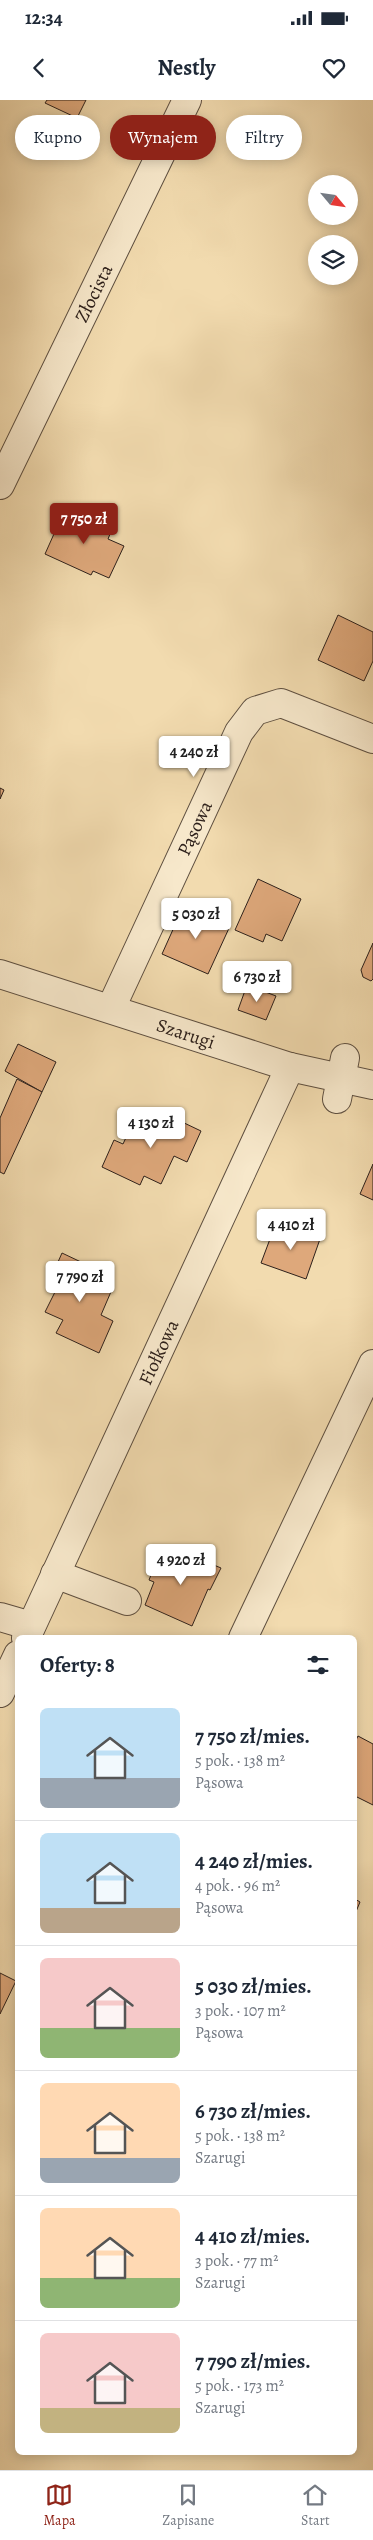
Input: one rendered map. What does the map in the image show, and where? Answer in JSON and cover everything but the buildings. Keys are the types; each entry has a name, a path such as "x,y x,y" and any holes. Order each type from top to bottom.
{"street":[{"name":"Złocista","path":"0,485 187,100"},
{"path":"267,707 274,681"},
{"path":"267,707 281,703 373,739"},
{"name":"Pąsowa","path":"111,1008 239,732 255,711 267,707"},
{"name":"Szarugi","path":"0,974 111,1008 290,1067 373,1085"},
{"name":"Fiołkowa","path":"29,1632 290,1067"},
{"path":"244,1635 373,1364"},
{"path":"55,1574 127,1601"},
{"path":"0,1617 29,1632"},
{"path":"0,1693 15,1662"}]}
